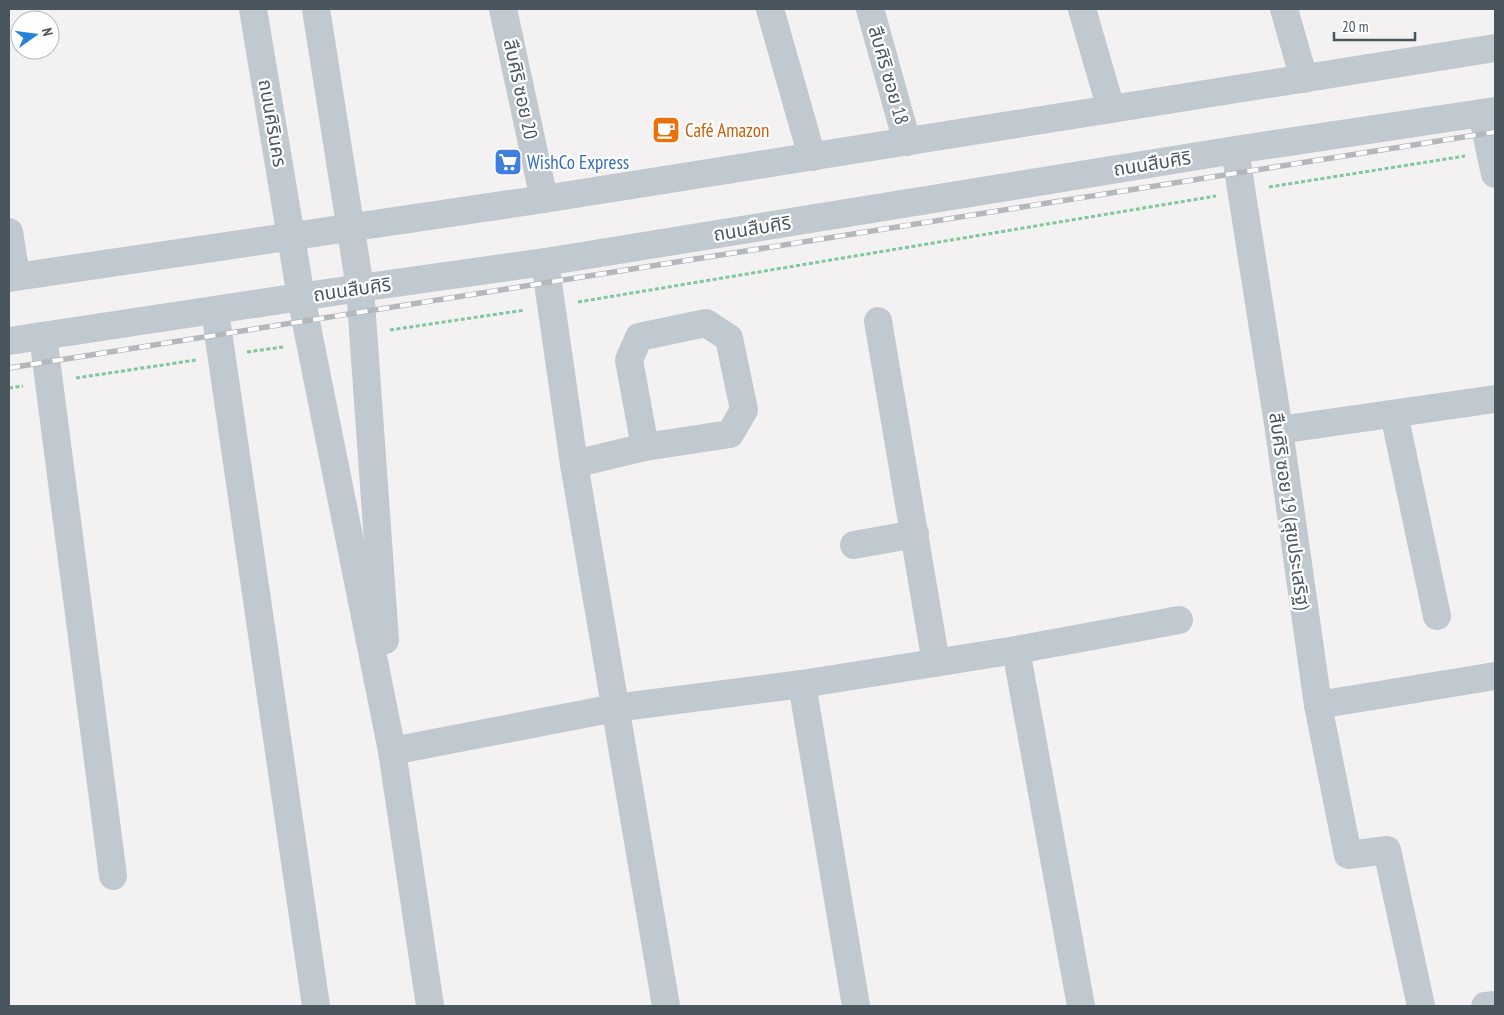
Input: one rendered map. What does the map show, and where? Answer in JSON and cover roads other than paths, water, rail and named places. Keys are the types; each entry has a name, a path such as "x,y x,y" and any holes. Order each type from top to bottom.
{"street":[{"name":"ถนนศิรินคร","path":"253,9 301,297 392,751"},
{"path":"316,9 360,288 392,751 430,1006"},
{"name":"สืบศิริ ซอย 20","path":"504,9 544,199"},
{"path":"770,9 812,156"},
{"name":"สืบศิริ ซอย 18","path":"870,9 907,142"},
{"path":"1082,9 1111,109"},
{"path":"1284,9 1304,80"},
{"path":"9,232 12,277 544,199 1304,80 1495,48"},
{"path":"1489,112 1493,163"},
{"name":"ถนนสืบศิริ","path":"9,341 545,262 1235,150 1489,112"},
{"name":"สืบศิริ ซอย 19 (สุขประเสริฐ)","path":"1235,150 1279,430 1318,705 1348,855 1387,850 1421,1006"},
{"path":"545,262 574,464 666,1006"},
{"path":"215,311 316,1006"},
{"path":"878,321 936,663"},
{"path":"574,464 645,447 730,434 744,410 729,338 706,323 639,336 629,360 645,447"},
{"path":"43,336 113,876"},
{"path":"1279,430 1495,399"},
{"path":"1394,414 1437,616"},
{"path":"854,544 914,534"},
{"path":"392,751 615,708 802,684 1016,650 1179,620"},
{"path":"1016,650 1081,1006"},
{"path":"1318,705 1495,676"},
{"path":"802,684 856,1006"},
{"path":"1485,1006 1495,1005"}],"railway":[{"path":"9,368 1495,132"}],"place":[{"name":"Café Amazon","path":"666,130"},
{"name":"WishCo Express","path":"508,162"}]}
